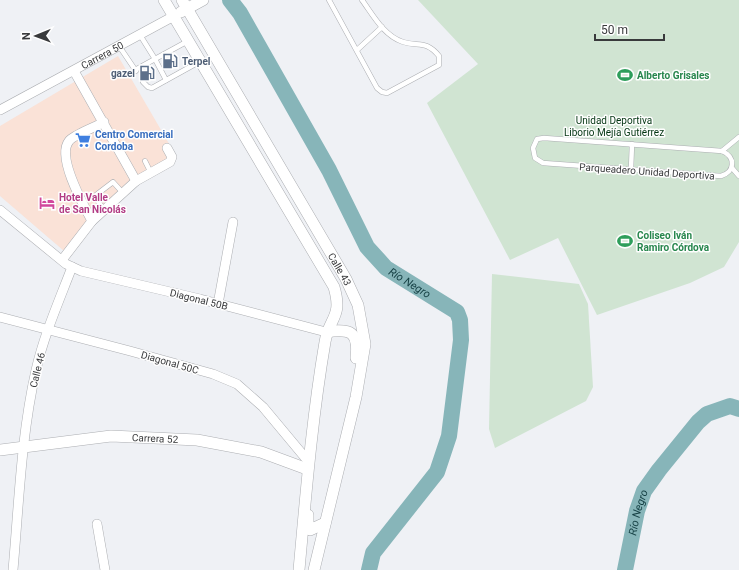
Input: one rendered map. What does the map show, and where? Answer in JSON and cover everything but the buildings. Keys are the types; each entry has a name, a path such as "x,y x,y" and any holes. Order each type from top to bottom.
{"street":[{"name":"Calle 43","path":"164,0 334,287 337,299 335,319 326,332 307,465 298,570"},
{"name":"Carrera 50","path":"0,110 174,16 185,4 203,0"},
{"name":"Calle 43","path":"185,4 346,279 358,305 365,344 346,444 314,570"},
{"path":"74,70 136,181"},
{"path":"92,221 71,180 65,148 69,140 104,122"},
{"path":"62,260 92,221 104,210 136,181 170,162 172,157 167,148"},
{"path":"0,210 72,267"},
{"path":"218,304 233,222"},
{"name":"Diagonal 50B","path":"72,267 81,271 326,332"},
{"name":"Calle 46","path":"13,570 23,447 28,410 36,369 47,329 72,267"},
{"name":"Diagonal 50C","path":"0,317 213,374 237,384 263,407 307,465"},
{"path":"326,332 346,330 352,332 357,346 343,432 346,444"},
{"name":"Carrera 52","path":"0,450 111,436 197,440 261,452 307,465"},
{"path":"306,486 309,493 308,527 313,530 325,523"},
{"path":"98,524 106,570"}],"lane":[{"path":"329,0 377,88 382,92 387,93 439,65 440,56 432,48 422,44 403,42 382,27 362,0"},
{"path":"357,50 382,27"},
{"path":"140,34 166,80"},
{"path":"119,46 136,71 189,40"},
{"path":"143,82 148,87 152,88 201,61"},
{"path":"739,137 722,151 729,155 731,158 732,168 739,176"},
{"name":"Parqueadero Unidad Deportiva","path":"722,151 544,138 537,139 533,148 535,158 543,163 721,176 729,172 732,168"},
{"path":"631,169 632,144"},
{"path":"145,161 151,173"},
{"path":"104,210 96,198 96,194 113,182 123,193"}],"shaded area":[{"name":"Centro Comercial Cordoba","path":"118,56 175,154 88,223 64,251 0,196 0,126"}],"green space":[{"name":"Unidad Deportiva Liborio Mejía Gutiérrez","path":"418,0 739,0 739,242 724,267 690,283 597,315 558,238 510,260 427,103 478,64"},
{"path":"492,274 579,284 588,304 593,387 586,401 495,448 489,429"}],"waterway":[{"name":"Río Negro","path":"230,0 240,13 329,170 367,247 386,268 457,312 460,320 461,340 449,436 437,472 373,553 369,570"},
{"name":"Río Negro","path":"625,570 637,511 644,491 698,422 707,414 730,406 739,409"}],"place":[{"name":"Terpel","path":"170,61"},
{"name":"gazel","path":"147,73"},
{"name":"Alberto Grisales","path":"625,75"},
{"name":"Centro Comercial Cordoba","path":"83,140"},
{"name":"Hotel Valle de San Nicolás","path":"47,203"},
{"name":"Coliseo Iván Ramiro Córdova","path":"625,241"}]}
